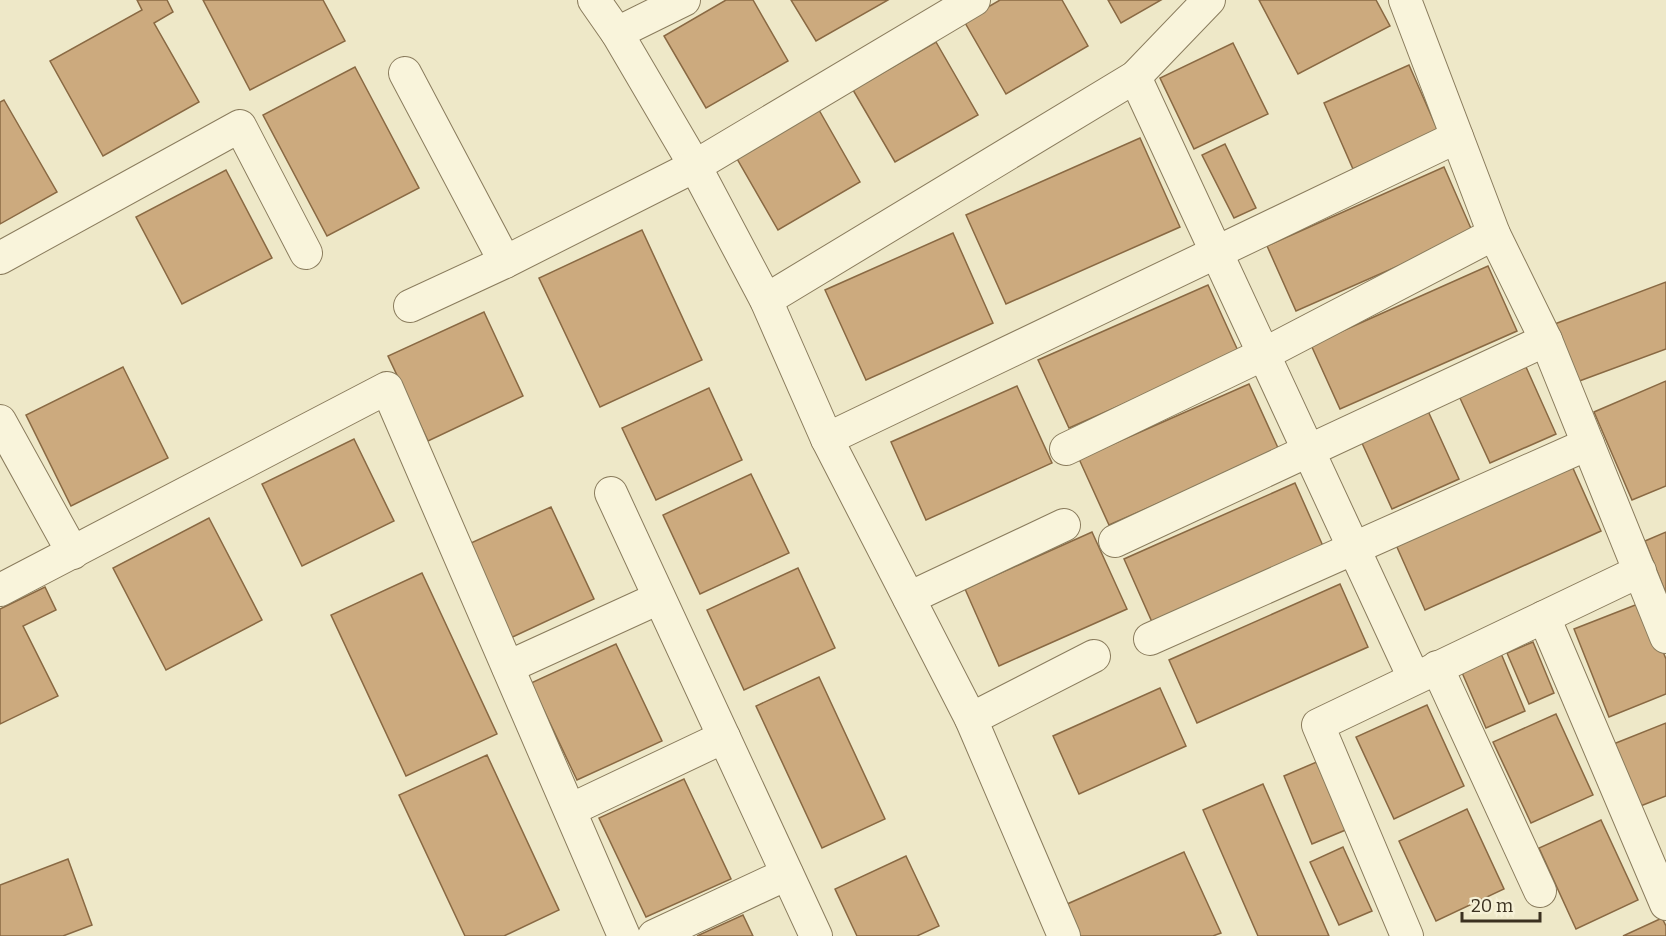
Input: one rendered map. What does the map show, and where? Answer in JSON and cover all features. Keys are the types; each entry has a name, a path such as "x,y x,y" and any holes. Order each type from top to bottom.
{"lane":[{"path":"594,0 618,33 695,166 766,300 827,439 971,719 1064,936"},
{"path":"618,33 684,0"},
{"path":"410,306 505,262 695,166 974,0"},
{"path":"766,300 1135,77 1209,0"},
{"path":"1405,0 1494,234 1546,340 1666,637"},
{"path":"405,73 505,262"},
{"path":"1135,77 1353,548 1425,672 1540,891"},
{"path":"0,258 240,126 306,253"},
{"path":"827,439 1457,137"},
{"path":"1066,449 1264,354 1494,234"},
{"path":"1115,541 1546,340"},
{"path":"0,590 387,388 624,936"},
{"path":"0,421 73,553"},
{"path":"1150,639 1588,444"},
{"path":"611,493 816,936"},
{"path":"909,598 1064,525"},
{"path":"1407,936 1318,725 1425,672 1640,572"},
{"path":"508,667 659,598"},
{"path":"1544,617 1666,904"},
{"path":"971,719 1094,656"},
{"path":"570,810 724,737"},
{"path":"654,936 787,874"}],"building":[{"path":"137,0 167,0 173,12 154,23 199,102 103,156 50,61 142,10"},
{"path":"203,0 323,0 345,41 250,90"},
{"path":"726,0 753,0 788,61 706,108 664,36"},
{"path":"791,0 888,0 816,41"},
{"path":"1000,0 1062,0 1088,46 1006,94 964,21"},
{"path":"1108,0 1161,0 1121,23"},
{"path":"1259,0 1376,0 1390,26 1298,74"},
{"path":"936,42 978,115 895,162 853,90"},
{"path":"1233,43 1268,114 1194,149 1160,78"},
{"path":"1409,65 1438,131 1353,169 1324,103"},
{"path":"355,67 419,188 327,236 263,115"},
{"path":"4,100 57,192 0,224 0,102"},
{"path":"819,110 860,182 778,230 736,157"},
{"path":"1140,138 1180,227 1006,304 966,215"},
{"path":"1225,144 1256,208 1234,218 1202,155"},
{"path":"1444,167 1473,233 1296,311 1267,246"},
{"path":"226,170 272,258 182,304 136,217"},
{"path":"642,230 702,360 600,407 539,278"},
{"path":"953,233 993,323 866,380 825,290"},
{"path":"1488,266 1517,331 1340,409 1311,345"},
{"path":"1666,282 1666,349 1574,383 1552,325"},
{"path":"1208,285 1239,353 1069,428 1038,360"},
{"path":"484,312 523,396 428,441 388,356"},
{"path":"123,367 168,458 71,506 26,415"},
{"path":"1526,367 1556,434 1490,463 1459,396"},
{"path":"1666,381 1666,486 1632,500 1594,412"},
{"path":"1249,384 1279,450 1109,525 1079,459"},
{"path":"1017,386 1052,463 926,520 891,442"},
{"path":"709,388 742,460 656,500 622,428"},
{"path":"1428,411 1459,479 1392,509 1361,441"},
{"path":"354,439 394,521 302,566 262,484"},
{"path":"1572,466 1601,531 1425,610 1396,545"},
{"path":"751,474 789,553 700,594 663,515"},
{"path":"1295,483 1323,546 1152,622 1124,559"},
{"path":"551,507 594,599 506,640 462,547"},
{"path":"209,518 262,620 166,670 113,568"},
{"path":"1092,532 1127,609 999,666 965,589"},
{"path":"1666,532 1666,594 1645,541"},
{"path":"798,568 835,648 744,690 707,610"},
{"path":"422,573 497,734 406,776 331,615"},
{"path":"1340,584 1368,647 1197,723 1169,660"},
{"path":"45,587 56,610 23,626 58,696 0,724 0,609"},
{"path":"1643,602 1666,659 1666,694 1609,717 1574,629"},
{"path":"1533,642 1554,693 1529,704 1507,653"},
{"path":"616,644 662,741 577,780 531,683"},
{"path":"1500,651 1525,711 1486,728 1460,668"},
{"path":"819,677 885,819 822,848 756,706"},
{"path":"1160,688 1186,746 1079,794 1053,736"},
{"path":"1427,705 1464,786 1394,819 1356,737"},
{"path":"1556,714 1593,795 1531,823 1493,742"},
{"path":"1666,723 1666,796 1638,807 1611,745"},
{"path":"487,755 559,910 504,936 465,936 399,795"},
{"path":"1319,761 1348,829 1312,844 1284,776"},
{"path":"684,779 731,879 646,917 599,818"},
{"path":"1263,784 1329,936 1258,936 1203,810"},
{"path":"1467,809 1504,889 1436,921 1399,841"},
{"path":"1601,820 1638,900 1576,929 1539,848"},
{"path":"1343,847 1372,911 1339,925 1310,862"},
{"path":"1184,852 1221,933 1213,936 1078,936 1065,905"},
{"path":"906,856 939,926 917,936 857,936 835,889"},
{"path":"68,859 92,925 63,936 0,936 0,885"},
{"path":"743,915 753,936 697,936"},
{"path":"1662,918 1666,926 1666,936 1623,936"}]}
